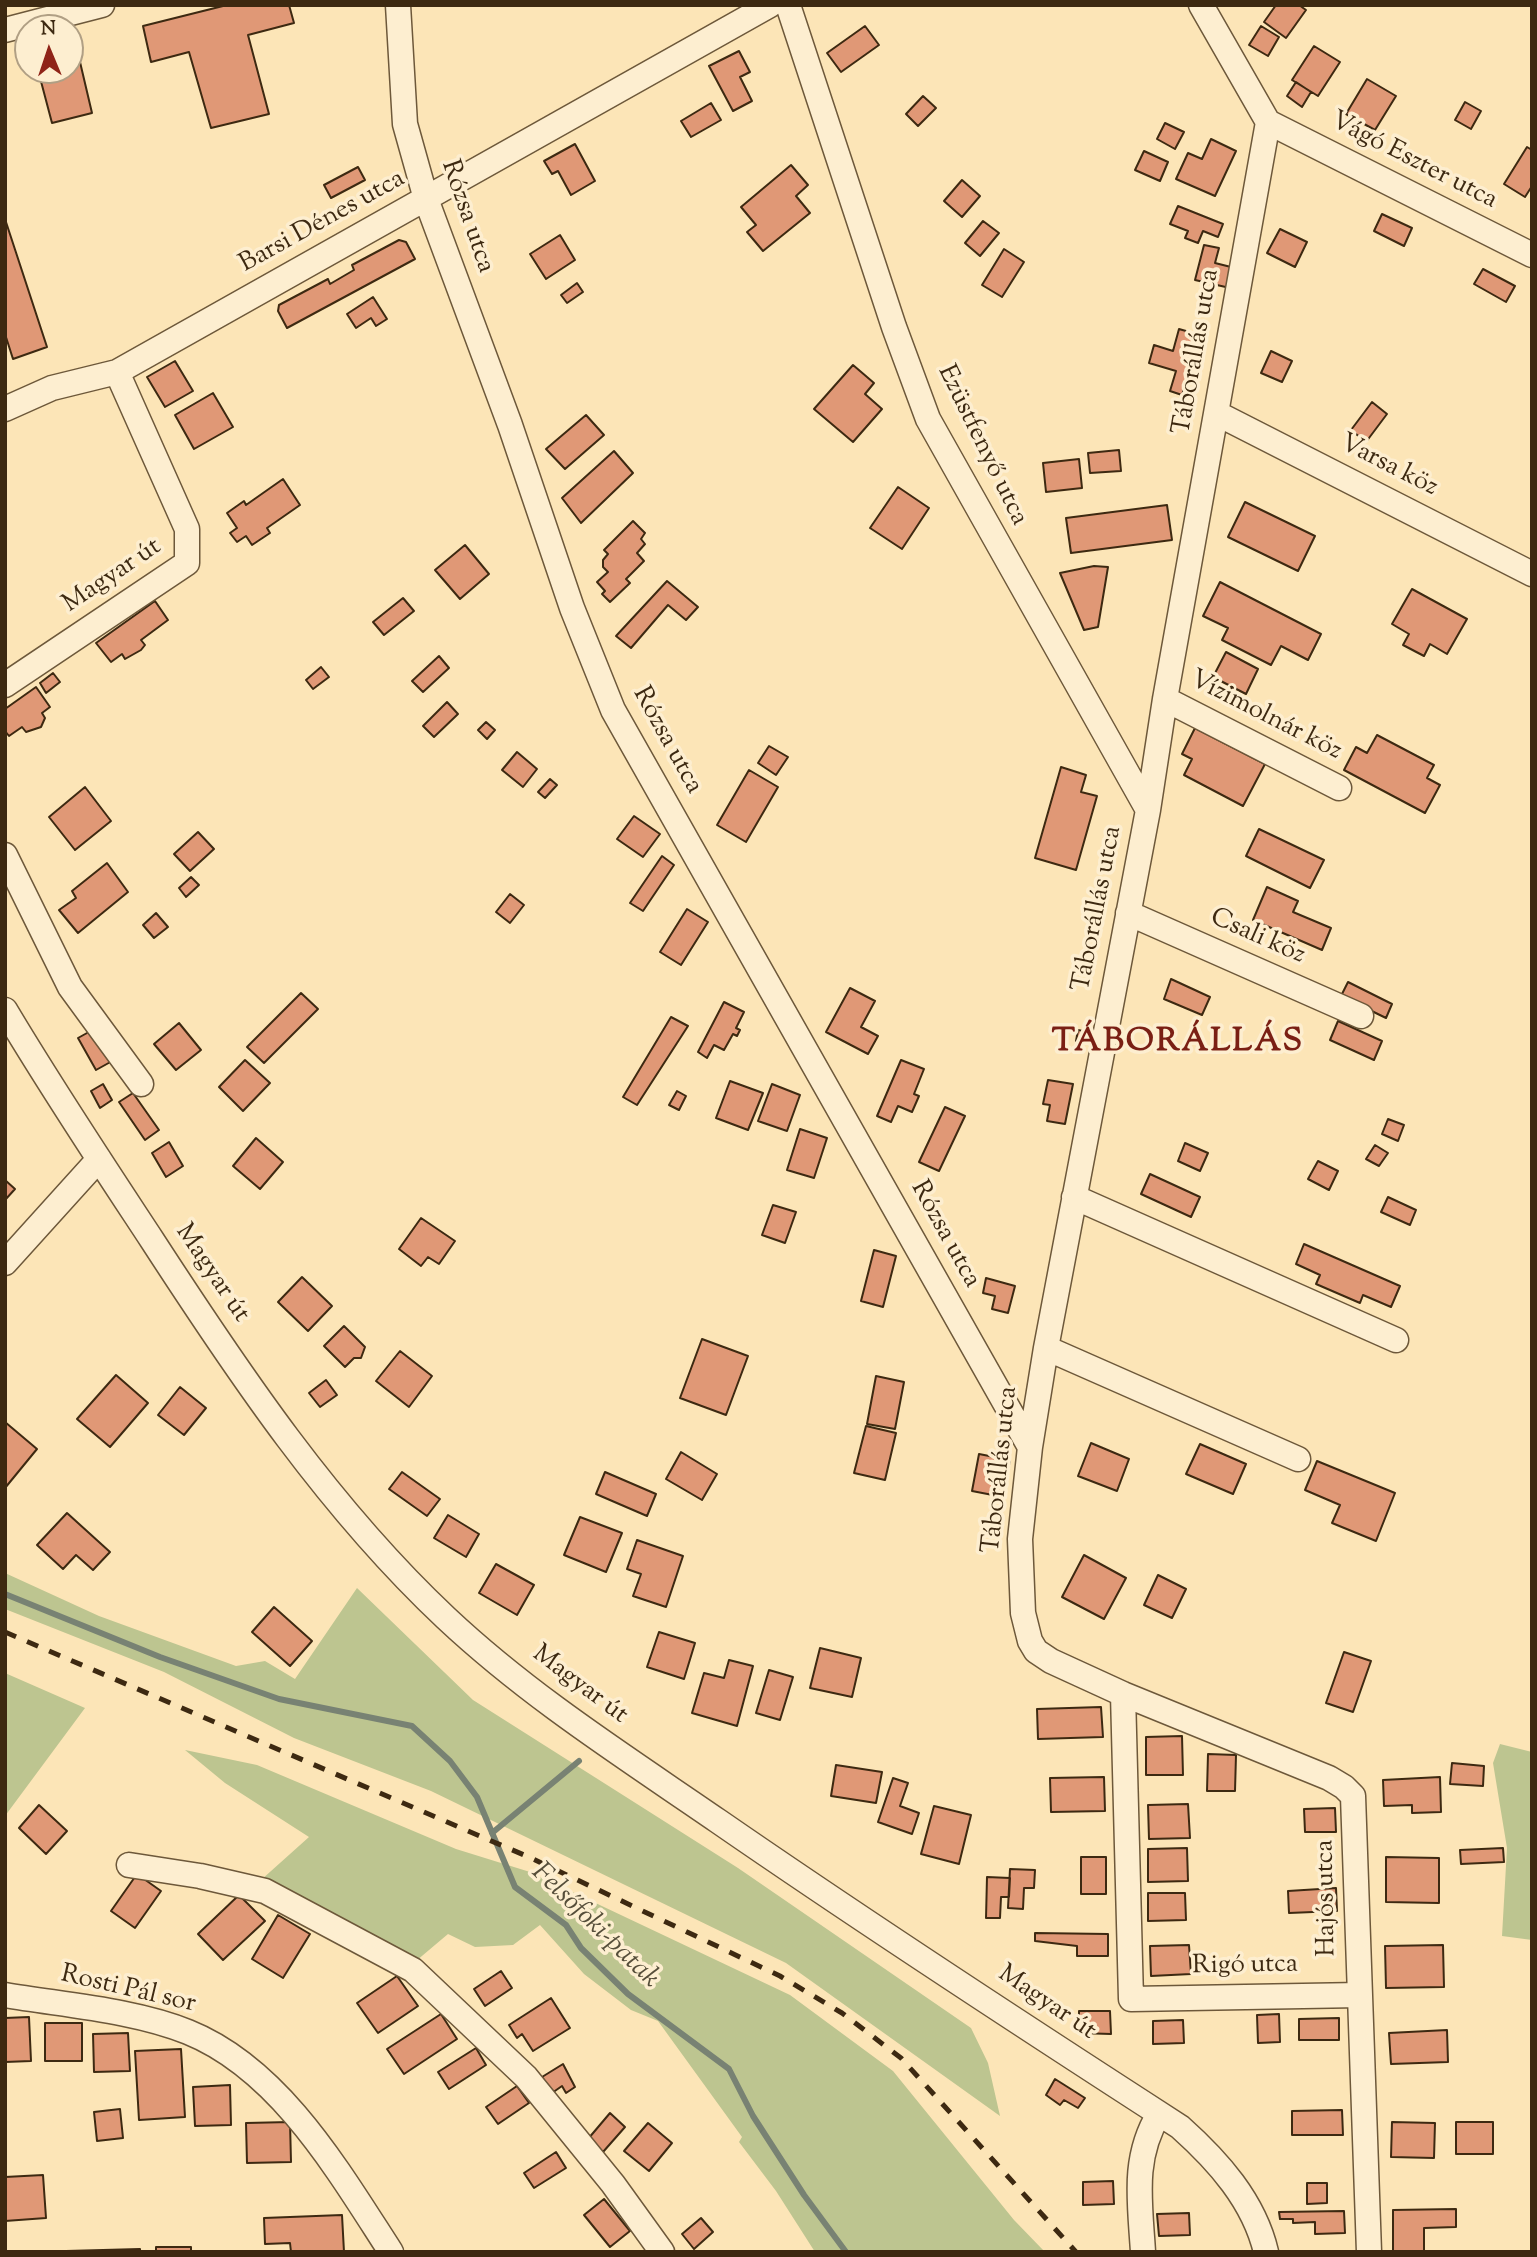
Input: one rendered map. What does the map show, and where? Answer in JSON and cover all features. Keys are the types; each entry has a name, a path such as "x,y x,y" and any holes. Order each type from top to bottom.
{"street":[{"path":"5,30 102,5"},
{"name":"Rózsa utca","path":"398,5 405,124 426,199 510,425 572,608 613,710 1030,1447"},
{"name":"Barsi Dénes utca","path":"5,409 52,388 117,372 770,5"},
{"name":"Ezüstfenyő utca","path":"788,5 894,327 929,419 1149,810"},
{"path":"1201,5 1268,122"},
{"name":"Táborállás utca","path":"1124,1694 1051,1661 1036,1651 1030,1641 1023,1613 1020,1539 1030,1447 1046,1348 1149,810 1165,699 1268,122"},
{"name":"Vágó Eszter utca","path":"1268,122 1532,255"},
{"name":"Magyar út","path":"5,685 187,563 187,529 117,372"},
{"name":"Varsa köz","path":"1218,414 1532,574"},
{"name":"Vízimolnár köz","path":"1165,699 1339,788"},
{"path":"5,855 70,987 141,1084"},
{"name":"Csali köz","path":"1128,914 1361,1016"},
{"name":"Magyar út","path":"5,1010 46,1079 284,1433 356,1524 447,1619 554,1709 794,1873 1159,2114 1198,2143 1225,2172 1246,2202 1266,2252"},
{"path":"5,1262 99,1159"},
{"path":"1074,1197 1396,1340"},
{"path":"1046,1348 1298,1459"},
{"name":"Hajós utca","path":"1124,1694 1329,1778 1353,1796 1369,2252"},
{"name":"Rigó utca","path":"1124,1694 1130,1999 1360,1995"},
{"path":"129,1865 200,1876 265,1891 413,1970 526,2077 613,2184 662,2252"},
{"name":"Rosti Pál sor","path":"5,1995 145,2020 187,2031 230,2053 308,2130 391,2252"},
{"path":"1143,2252 1138,2172 1145,2139 1159,2114"}],"green space":[{"path":"5,1573 99,1616 236,1666 265,1661 295,1679 357,1588 473,1700 738,1868 971,2028 988,2063 1000,2116 786,1963 431,1791 294,1738 164,1672 5,1609"},
{"path":"5,1673 85,1708 5,1816"},
{"path":"1500,1744 1532,1752 1532,1940 1502,1936 1507,1848 1493,1763"},
{"path":"185,1750 257,1765 456,1849 530,1872 790,1995 893,2071 1014,2220 1045,2252 815,2252 776,2191 739,2142 742,2137 658,2021 631,2010 584,1974 540,1925 513,1945 475,1947 448,1934 416,1961 261,1880 309,1837 225,1783"}],"building":[{"path":"227,5 289,5 294,23 248,35 269,114 211,128 189,52 151,62 143,26"},
{"path":"1276,5 1299,5 1306,10 1286,38 1264,22"},
{"path":"865,26 879,45 841,72 827,53"},
{"path":"1261,26 1279,37 1268,56 1249,45"},
{"path":"1314,46 1340,62 1318,96 1292,80"},
{"path":"739,51 750,72 740,77 752,101 733,111 709,66"},
{"path":"84,79 92,113 52,123 42,84 84,84"},
{"path":"1367,79 1396,96 1375,130 1346,114"},
{"path":"1296,82 1311,92 1302,107 1287,96"},
{"path":"923,96 936,108 918,126 906,114"},
{"path":"1465,102 1481,111 1471,129 1455,120"},
{"path":"711,103 721,120 691,137 681,121"},
{"path":"1165,123 1184,132 1175,149 1157,139"},
{"path":"1211,139 1236,151 1215,196 1176,179 1188,153 1202,159"},
{"path":"575,144 595,181 571,195 558,171 552,174 544,161"},
{"path":"1527,147 1532,150 1532,186 1525,197 1504,184"},
{"path":"1144,151 1168,162 1160,181 1135,170"},
{"path":"791,165 808,185 796,196 810,213 763,251 747,232 756,225 741,207"},
{"path":"358,167 365,180 331,198 324,185"},
{"path":"962,180 980,196 962,217 944,201"},
{"path":"1178,206 1223,224 1218,237 1203,231 1198,243 1185,238 1188,231 1170,224"},
{"path":"1382,214 1412,228 1404,246 1374,231"},
{"path":"5,219 47,347 13,359 5,334"},
{"path":"983,221 999,233 980,256 965,243"},
{"path":"1280,229 1307,242 1295,267 1267,253"},
{"path":"560,235 575,260 546,279 530,254"},
{"path":"399,240 406,242 415,259 287,328 278,311 279,305 328,279 330,284 354,270 352,265"},
{"path":"1204,245 1219,248 1215,263 1235,268 1230,288 1195,280"},
{"path":"1004,249 1024,262 1002,297 982,285"},
{"path":"1483,269 1515,286 1506,302 1474,284"},
{"path":"577,283 583,292 567,303 561,295"},
{"path":"373,297 387,319 376,326 371,318 356,328 347,314"},
{"path":"1179,329 1200,335 1182,395 1170,391 1176,371 1149,363 1154,345 1173,351"},
{"path":"1271,351 1292,361 1282,382 1261,373"},
{"path":"175,361 193,391 165,407 147,377"},
{"path":"853,365 874,383 865,394 882,409 853,442 814,409"},
{"path":"213,393 233,427 194,449 175,415"},
{"path":"1372,402 1387,414 1366,442 1351,430"},
{"path":"586,415 604,435 565,469 546,449"},
{"path":"1119,450 1121,471 1090,473 1088,453"},
{"path":"614,451 633,473 581,523 562,498"},
{"path":"1079,459 1082,488 1046,492 1043,463"},
{"path":"283,479 300,505 267,528 270,533 252,545 246,536 237,542 230,533 237,528 227,513 244,501 246,505"},
{"path":"898,487 929,508 902,549 870,528"},
{"path":"1245,502 1315,536 1298,571 1228,537"},
{"path":"1167,505 1172,540 1071,553 1066,518"},
{"path":"633,521 645,533 641,539 645,544 637,553 644,561 626,579 630,583 610,602 602,594 605,591 597,582 608,572 603,567 603,560 608,554 604,550"},
{"path":"465,545 489,574 460,599 435,570"},
{"path":"1094,566 1108,567 1098,627 1084,630 1060,573"},
{"path":"667,581 698,607 686,620 668,605 631,648 616,636"},
{"path":"1220,582 1321,634 1308,660 1281,646 1271,665 1222,640 1228,628 1203,616"},
{"path":"1412,589 1467,619 1447,654 1430,644 1424,656 1403,645 1409,634 1392,624"},
{"path":"403,598 414,611 384,635 373,622"},
{"path":"155,601 168,620 141,640 145,645 141,650 125,659 122,654 111,662 96,643"},
{"path":"1226,652 1258,669 1246,694 1213,677"},
{"path":"439,656 449,668 423,692 412,681"},
{"path":"321,667 329,677 313,689 306,680"},
{"path":"53,673 60,682 46,693 40,683"},
{"path":"36,687 50,707 42,713 45,718 41,727 26,732 22,727 9,736 5,731 5,709"},
{"path":"447,702 458,714 434,737 423,726"},
{"path":"486,722 495,730 487,739 478,730"},
{"path":"1195,728 1265,764 1243,806 1184,775 1192,759 1182,754"},
{"path":"1377,735 1434,765 1427,778 1440,785 1425,813 1344,770 1356,747 1367,753"},
{"path":"769,746 788,757 776,775 758,763"},
{"path":"517,752 537,769 523,787 502,770"},
{"path":"1061,767 1086,775 1081,792 1097,796 1076,870 1035,858"},
{"path":"749,770 778,787 746,842 717,825"},
{"path":"550,779 557,785 545,798 538,792"},
{"path":"85,787 111,821 75,850 49,817"},
{"path":"634,816 660,834 643,857 617,839"},
{"path":"1259,829 1324,860 1310,888 1246,856"},
{"path":"198,832 214,849 190,871 174,854"},
{"path":"662,856 674,865 643,911 630,903"},
{"path":"107,863 128,892 78,933 59,910 76,898 72,891"},
{"path":"191,877 199,885 186,897 179,888"},
{"path":"1267,887 1298,901 1293,912 1331,928 1322,950 1253,920"},
{"path":"510,894 524,905 510,923 496,912"},
{"path":"687,909 708,922 681,965 660,952"},
{"path":"156,913 168,927 154,938 143,925"},
{"path":"1171,979 1210,997 1202,1015 1164,999"},
{"path":"1348,982 1392,1004 1386,1018 1341,996"},
{"path":"850,988 875,1001 861,1027 878,1036 868,1054 826,1032"},
{"path":"301,993 318,1009 264,1063 247,1047"},
{"path":"724,1002 744,1012 736,1028 740,1030 737,1036 733,1034 724,1050 714,1045 707,1058 698,1052"},
{"path":"671,1017 688,1026 637,1105 623,1097"},
{"path":"1338,1021 1382,1041 1374,1060 1330,1040"},
{"path":"179,1023 201,1050 176,1070 154,1044"},
{"path":"96,1028 114,1060 96,1070 78,1038"},
{"path":"1078,1030 1093,1033 1091,1044 1076,1041"},
{"path":"245,1060 270,1083 243,1111 219,1087"},
{"path":"901,1060 924,1069 914,1094 919,1096 912,1112 898,1106 891,1122 877,1116"},
{"path":"1048,1080 1073,1084 1065,1124 1047,1121 1050,1105 1043,1104"},
{"path":"730,1081 763,1093 748,1130 716,1118"},
{"path":"103,1084 112,1100 100,1108 91,1091"},
{"path":"772,1084 800,1095 787,1131 758,1121"},
{"path":"677,1091 686,1096 679,1110 669,1105"},
{"path":"133,1093 159,1130 145,1140 119,1102"},
{"path":"945,1107 965,1116 939,1171 919,1162"},
{"path":"1388,1119 1404,1125 1398,1141 1382,1134"},
{"path":"800,1129 827,1138 814,1178 787,1170"},
{"path":"256,1138 283,1162 260,1189 233,1166"},
{"path":"169,1142 183,1166 166,1177 152,1153"},
{"path":"1185,1143 1208,1153 1200,1171 1178,1161"},
{"path":"1375,1145 1388,1153 1379,1166 1366,1159"},
{"path":"1318,1161 1338,1171 1329,1190 1308,1179"},
{"path":"1150,1174 1200,1197 1191,1217 1141,1194"},
{"path":"5,1180 15,1189 5,1200"},
{"path":"1388,1197 1416,1210 1410,1225 1381,1212"},
{"path":"773,1205 796,1212 785,1243 762,1235"},
{"path":"421,1218 455,1241 439,1264 428,1257 421,1266 399,1249"},
{"path":"1304,1244 1400,1286 1391,1307 1363,1295 1360,1303 1316,1284 1320,1275 1296,1264"},
{"path":"874,1250 896,1256 883,1307 861,1301"},
{"path":"302,1277 332,1306 308,1331 278,1302"},
{"path":"986,1278 1015,1286 1008,1313 992,1309 995,1296 983,1293"},
{"path":"344,1326 365,1347 361,1358 354,1358 345,1367 324,1346"},
{"path":"702,1339 748,1356 726,1415 680,1398"},
{"path":"400,1351 432,1376 409,1407 376,1381"},
{"path":"116,1375 148,1403 110,1447 77,1419"},
{"path":"876,1376 904,1382 895,1429 867,1424"},
{"path":"326,1380 337,1395 320,1407 309,1393"},
{"path":"180,1387 206,1408 184,1435 158,1415"},
{"path":"5,1422 37,1449 5,1488"},
{"path":"866,1426 896,1433 885,1480 854,1473"},
{"path":"1091,1443 1129,1459 1117,1491 1078,1476"},
{"path":"1200,1444 1246,1464 1233,1494 1186,1474"},
{"path":"681,1452 717,1474 702,1500 666,1479"},
{"path":"979,1454 1010,1460 1003,1497 972,1491"},
{"path":"1317,1461 1395,1493 1376,1541 1332,1523 1340,1505 1305,1490"},
{"path":"402,1472 440,1499 427,1516 389,1489"},
{"path":"605,1472 656,1494 647,1516 596,1494"},
{"path":"67,1513 110,1552 93,1570 76,1555 63,1569 37,1545"},
{"path":"448,1515 479,1534 466,1557 434,1538"},
{"path":"580,1517 622,1533 606,1572 564,1555"},
{"path":"637,1540 683,1556 666,1607 633,1596 641,1574 627,1569"},
{"path":"1084,1555 1126,1578 1104,1619 1062,1597"},
{"path":"496,1564 534,1585 517,1615 479,1593"},
{"path":"1158,1575 1186,1589 1172,1618 1144,1605"},
{"path":"274,1607 312,1641 290,1666 252,1632"},
{"path":"659,1632 695,1643 684,1679 647,1667"},
{"path":"820,1648 861,1658 852,1697 810,1688"},
{"path":"1344,1652 1371,1661 1353,1712 1326,1703"},
{"path":"729,1660 753,1666 737,1726 692,1713 704,1673 724,1678"},
{"path":"769,1670 793,1677 780,1720 756,1713"},
{"path":"1101,1707 1103,1737 1038,1739 1037,1709"},
{"path":"1182,1736 1183,1775 1146,1775 1146,1737"},
{"path":"1208,1754 1236,1755 1235,1791 1207,1791"},
{"path":"1452,1763 1484,1766 1483,1786 1450,1784"},
{"path":"836,1765 882,1772 876,1803 831,1796"},
{"path":"1104,1777 1105,1811 1051,1812 1050,1778"},
{"path":"1440,1777 1441,1812 1412,1813 1412,1805 1384,1806 1383,1780"},
{"path":"893,1778 908,1783 900,1806 919,1813 912,1834 878,1822"},
{"path":"1188,1804 1190,1838 1149,1839 1148,1805"},
{"path":"39,1805 67,1831 46,1854 19,1828"},
{"path":"934,1806 971,1815 959,1864 921,1854"},
{"path":"1335,1808 1336,1832 1305,1832 1304,1809"},
{"path":"1187,1848 1188,1881 1148,1882 1148,1849"},
{"path":"1503,1848 1504,1862 1461,1864 1460,1850"},
{"path":"1081,1857 1106,1857 1106,1894 1081,1894"},
{"path":"1386,1857 1439,1858 1439,1903 1386,1902"},
{"path":"1010,1869 1035,1870 1034,1888 1024,1888 1023,1909 1008,1908"},
{"path":"137,1874 161,1891 135,1928 111,1911"},
{"path":"987,1877 1010,1878 1009,1897 1001,1897 1000,1918 986,1918"},
{"path":"1336,1888 1337,1911 1289,1913 1288,1891"},
{"path":"1148,1893 1185,1893 1186,1920 1148,1921"},
{"path":"239,1895 265,1921 223,1960 198,1934"},
{"path":"278,1915 310,1934 283,1978 252,1959"},
{"path":"1035,1933 1108,1934 1108,1956 1077,1956 1077,1946 1035,1941"},
{"path":"1189,1945 1191,1974 1151,1976 1150,1946"},
{"path":"1443,1945 1444,1987 1386,1988 1385,1946"},
{"path":"501,1971 512,1988 485,2006 474,1989"},
{"path":"397,1976 418,2006 378,2033 357,2003"},
{"path":"551,1998 570,2028 533,2051 522,2034 517,2038 509,2025"},
{"path":"1079,2011 1110,2011 1111,2034 1079,2033"},
{"path":"441,2014 457,2039 404,2074 387,2049"},
{"path":"1279,2014 1280,2042 1258,2043 1257,2015"},
{"path":"29,2017 31,2061 5,2062 5,2018"},
{"path":"1339,2018 1339,2040 1299,2040 1299,2019"},
{"path":"1183,2020 1184,2043 1153,2044 1153,2021"},
{"path":"45,2023 82,2023 82,2061 45,2061"},
{"path":"1447,2030 1448,2062 1391,2064 1389,2033"},
{"path":"128,2033 130,2071 94,2072 93,2034"},
{"path":"476,2048 486,2065 449,2089 438,2072"},
{"path":"181,2049 185,2117 139,2120 135,2051"},
{"path":"563,2064 575,2087 566,2093 562,2086 552,2093 542,2077"},
{"path":"1055,2079 1085,2098 1078,2108 1064,2100 1060,2105 1046,2095"},
{"path":"230,2085 231,2125 195,2126 193,2087"},
{"path":"517,2086 529,2103 498,2124 486,2107"},
{"path":"120,2109 123,2138 97,2141 94,2112"},
{"path":"1342,2110 1343,2135 1292,2135 1292,2111"},
{"path":"610,2113 625,2127 603,2152 588,2139"},
{"path":"290,2122 291,2162 247,2163 246,2123"},
{"path":"1392,2122 1435,2123 1434,2158 1391,2157"},
{"path":"1456,2122 1493,2122 1493,2154 1456,2154"},
{"path":"648,2123 672,2143 649,2171 624,2151"},
{"path":"556,2152 566,2168 534,2188 524,2173"},
{"path":"43,2175 46,2218 5,2221 5,2177"},
{"path":"1113,2181 1114,2204 1083,2205 1083,2182"},
{"path":"1307,2183 1327,2183 1327,2203 1307,2204"},
{"path":"604,2199 630,2231 610,2247 584,2215"},
{"path":"1456,2209 1456,2227 1424,2228 1424,2252 1393,2252 1393,2210"},
{"path":"1344,2211 1345,2233 1315,2234 1315,2222 1293,2223 1293,2219 1280,2219 1279,2212"},
{"path":"1189,2213 1190,2235 1159,2236 1157,2214"},
{"path":"342,2215 344,2252 291,2252 290,2243 265,2244 264,2218"},
{"path":"701,2218 713,2232 694,2249 682,2234"},
{"path":"156,2247 191,2247 191,2252 156,2252"},
{"path":"140,2249 140,2252 66,2252 66,2251"}],"waterway":[{"name":"Felsőfoki-patak","path":"5,1594 160,1657 279,1699 412,1726 450,1761 477,1797 515,1887 566,1925 581,1948 628,1994 729,2069 753,2116 804,2195 846,2252"},
{"path":"492,1833 579,1761"}],"railway":[{"path":"5,1632 531,1858 780,1976 842,2013 901,2058 1076,2252"}],"district":[{"name":"TÁBORÁLLÁS","path":"1178,1044"}]}
